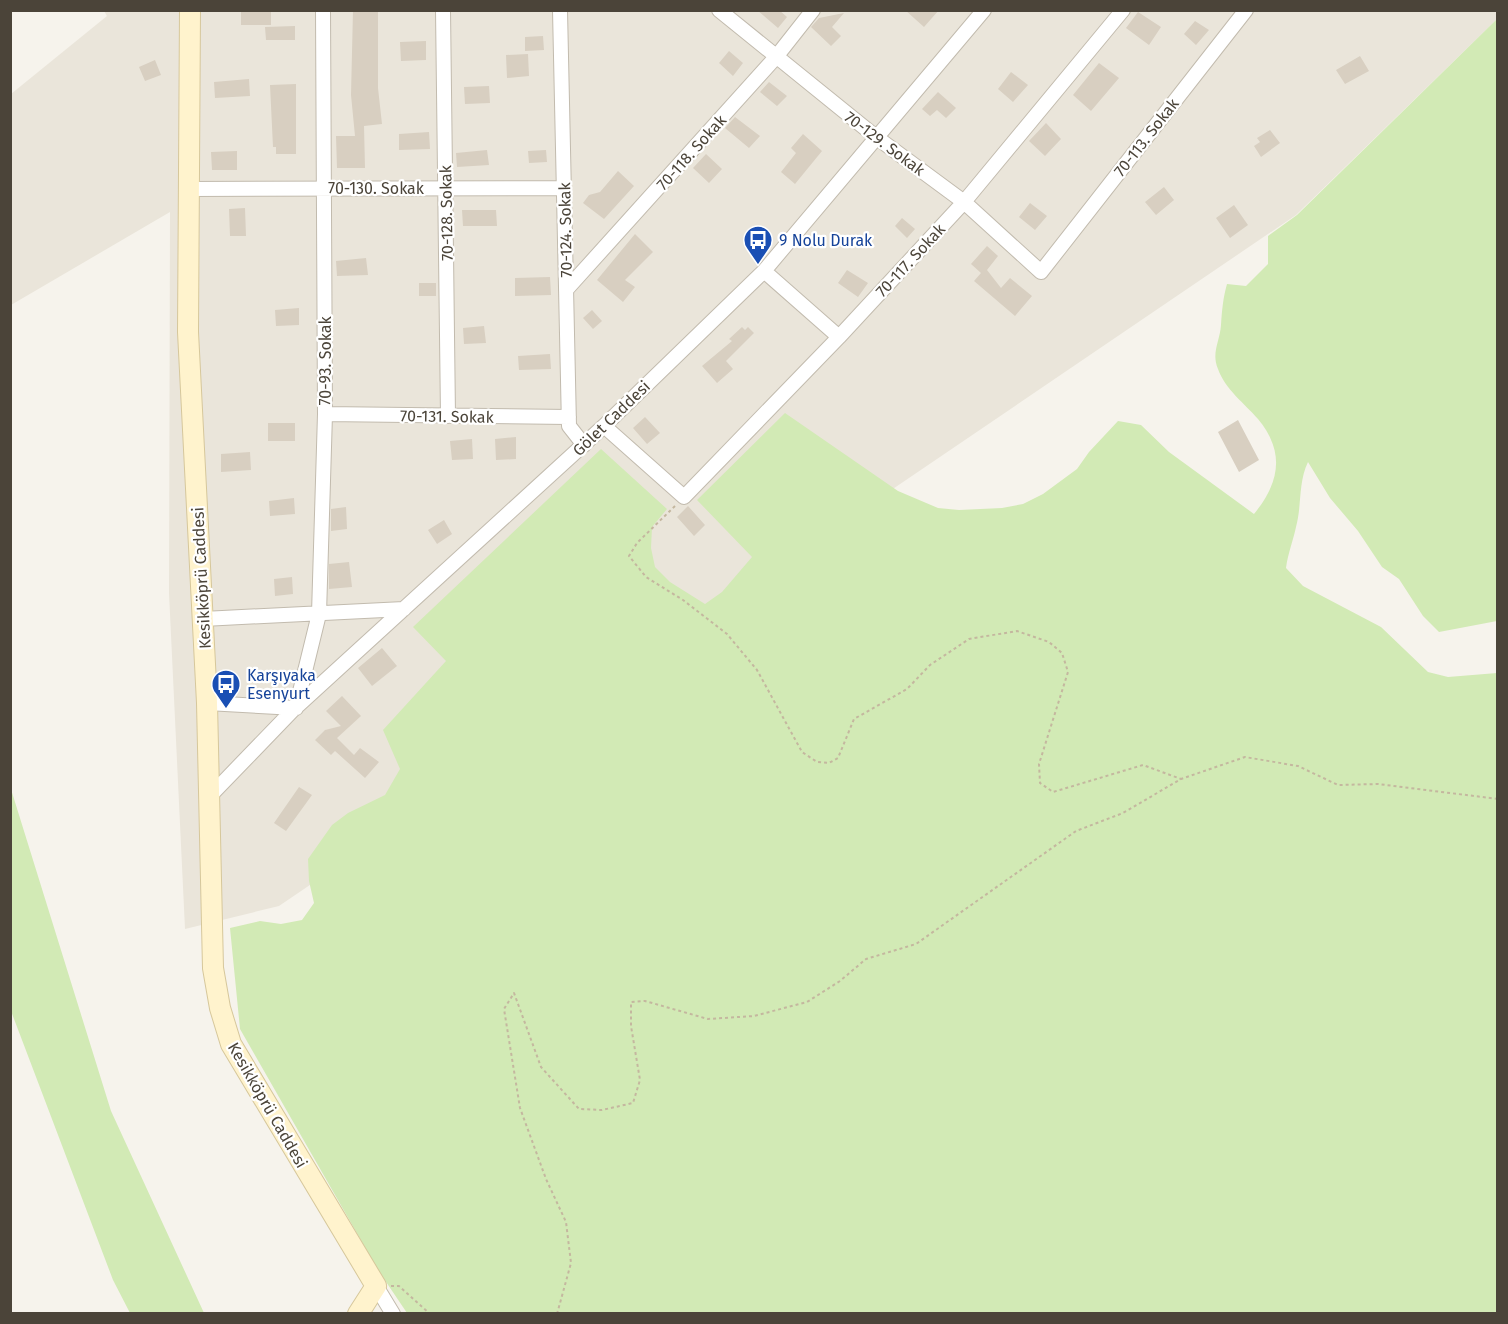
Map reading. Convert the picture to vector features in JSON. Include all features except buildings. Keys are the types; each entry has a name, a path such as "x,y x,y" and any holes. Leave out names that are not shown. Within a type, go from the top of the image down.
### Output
{"street":[{"name":"Kesikköprü Caddesi","path":"190,10 188,332 207,703 213,968 220,1008 231,1044 393,1314"},
{"name":"70-93. Sokak","path":"296,708 319,614 325,414 322,10"},
{"name":"70-128. Sokak","path":"443,10 448,416"},
{"name":"70-124. Sokak","path":"560,10 569,426 584,445"},
{"name":"70-129. Sokak","path":"719,10 876,138 964,202 1041,272 1046,264"},
{"name":"70-118. Sokak","path":"566,290 776,57 813,10"},
{"name":"Gölet Caddesi","path":"209,797 296,708 584,445 764,270 984,10"},
{"name":"70-117. Sokak","path":"684,497 839,337 964,202 1123,10"},
{"name":"70-113. Sokak","path":"1046,264 1246,10"},
{"name":"70-130. Sokak","path":"188,189 564,188"},
{"path":"764,270 839,337"},
{"name":"70-131. Sokak","path":"325,414 569,417"},
{"path":"604,426 684,497"},
{"path":"202,619 404,609"},
{"path":"207,703 296,708"},
{"path":"358,1314 376,1286"}],"path":[{"path":"684,497 637,543 629,556 646,577 683,600 727,634 757,670 802,752 817,762 829,763 838,758 854,719 907,689 930,665 969,639 1017,631 1049,642 1062,654 1068,672 1039,764 1040,783 1053,792 1143,765 1182,779"},
{"path":"557,1314 571,1263 566,1222 546,1179 520,1108 504,1009 514,993 523,1024 541,1067 579,1109 602,1110 633,1102 640,1080 631,1026 631,1002 645,1001 708,1018 754,1016 807,1002 840,981 866,959 916,944 1076,831 1123,813 1182,779 1245,757 1298,766 1338,785 1378,784 1497,799"},
{"path":"376,1286 399,1286 430,1314"}],"shaded area":[{"path":"104,11 1497,11 1497,19 1296,215 279,906 185,929 169,593 170,212 11,305 11,94 107,16"}],"green space":[{"path":"1497,19 1497,621 1439,632 1423,616 1399,579 1382,567 1358,531 1330,498 1308,462 1286,568 1303,586 1381,627 1428,672 1448,677 1497,673 1497,1313 407,1313 378,1270 240,1029 230,928 260,921 281,924 302,920 314,903 309,881 308,859 332,825 348,813 385,795 400,769 383,730 446,661 413,627 601,449 667,509 652,527 651,548 655,567 670,582 705,604 722,592 752,557 697,500 785,413 898,491 938,508 959,510 1002,508 1023,504 1043,494 1077,469 1089,452 1118,421 1141,425 1169,452 1254,514 1274,479 1276,456 1267,432 1225,383 1216,363 1227,284 1246,286 1268,264 1268,236 1297,215"},
{"path":"10,786 111,1111 204,1313 130,1313 113,1280 11,1011"}],"place":[{"name":"9 Nolu Durak","path":"758,266"},
{"name":"Karşıyaka Esenyurt","path":"226,710"}]}
